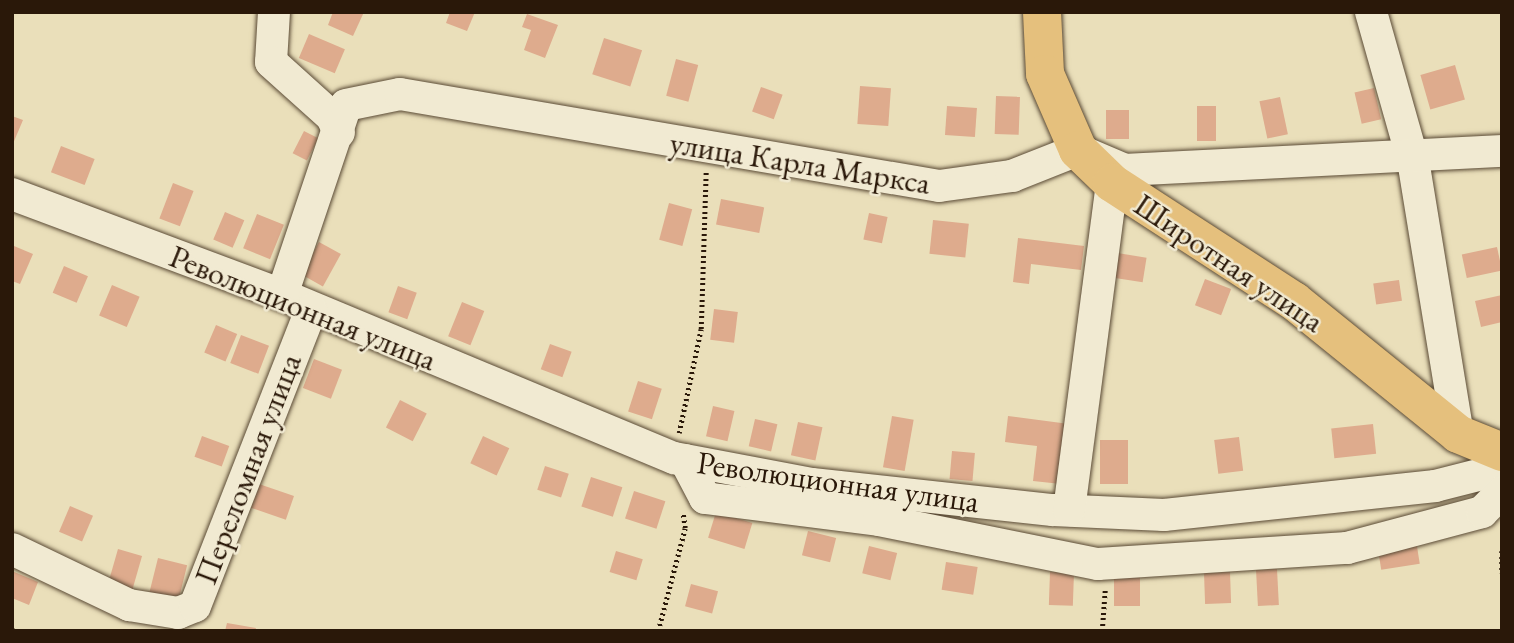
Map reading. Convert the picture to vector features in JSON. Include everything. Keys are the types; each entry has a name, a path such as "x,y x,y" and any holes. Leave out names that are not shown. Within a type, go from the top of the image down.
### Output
{"main road":[{"name":"Широтная улица","path":"1042,12 1045,74 1078,150 1112,183 1294,301 1458,434 1502,452"}],"street":[{"path":"274,12 271,62 332,117 342,119 282,295"},
{"path":"1371,12 1413,160 1458,434"},
{"name":"улица Карла Маркса","path":"342,119 400,94 706,149 939,186 1012,176 1078,150"},
{"path":"1078,150 1125,170 1413,160 1488,153 1502,142"},
{"path":"1069,510 1112,183"},
{"name":"Революционная улица","path":"12,194 282,295 311,310 679,459 812,484 1069,510 1164,515 1435,486 1502,469"},
{"name":"Переломная улица","path":"12,549 130,605 195,618 311,310"},
{"path":"679,459 705,498 879,520 1107,563 1347,548 1482,512 1502,492"}],"path":[{"path":"679,459 701,329 706,149"},
{"path":"658,631 685,527 681,504"},
{"path":"1502,551 1502,573"},
{"path":"1102,631 1107,563"}],"building":[{"path":"333,12 364,12 353,36 328,25"},
{"path":"450,12 475,12 467,31 446,23"},
{"path":"527,14 558,25 545,58 524,50 531,30 522,27"},
{"path":"309,34 345,49 335,73 299,58"},
{"path":"604,38 642,50 630,87 592,74"},
{"path":"676,59 698,65 688,102 666,96"},
{"path":"1455,65 1465,100 1430,110 1420,75"},
{"path":"860,86 891,88 888,126 857,124"},
{"path":"761,87 783,95 774,119 752,111"},
{"path":"1374,88 1381,119 1362,124 1355,92"},
{"path":"996,96 1020,97 1019,135 995,134"},
{"path":"1280,97 1288,134 1267,139 1259,101"},
{"path":"947,106 977,108 975,137 945,135"},
{"path":"1197,106 1216,106 1216,141 1197,141"},
{"path":"1106,110 1129,110 1129,139 1106,139"},
{"path":"12,116 23,120 12,146"},
{"path":"304,131 318,138 307,161 293,153"},
{"path":"61,146 95,159 85,185 51,172"},
{"path":"173,183 194,191 180,226 159,218"},
{"path":"721,199 764,207 759,233 716,225"},
{"path":"669,203 692,209 682,246 659,240"},
{"path":"225,212 244,220 233,248 213,240"},
{"path":"869,213 888,217 882,243 863,239"},
{"path":"257,214 284,225 270,259 243,248"},
{"path":"933,220 969,224 965,258 929,254"},
{"path":"1018,238 1084,246 1081,270 1031,264 1029,284 1013,282"},
{"path":"319,242 341,254 323,286 301,274"},
{"path":"14,246 33,254 20,284 12,281"},
{"path":"1497,247 1502,270 1467,278 1462,254"},
{"path":"1111,252 1147,258 1143,282 1107,277"},
{"path":"64,266 88,276 77,303 53,293"},
{"path":"1205,279 1231,289 1221,315 1195,305"},
{"path":"1399,280 1402,301 1376,304 1373,284"},
{"path":"112,285 140,297 127,327 99,315"},
{"path":"398,286 417,293 407,319 388,312"},
{"path":"1502,295 1502,322 1481,327 1475,301"},
{"path":"462,302 484,311 470,345 448,336"},
{"path":"714,309 738,312 734,343 710,340"},
{"path":"216,325 237,334 225,362 204,353"},
{"path":"241,335 269,346 258,374 230,363"},
{"path":"550,344 572,352 562,377 541,369"},
{"path":"314,359 342,370 331,399 303,388"},
{"path":"638,381 662,389 652,419 628,411"},
{"path":"400,400 427,414 413,441 386,428"},
{"path":"713,406 734,411 727,441 706,436"},
{"path":"892,416 914,420 905,471 883,467"},
{"path":"1008,416 1069,424 1061,484 1033,481 1037,446 1005,442"},
{"path":"755,419 777,424 771,451 749,446"},
{"path":"798,422 822,427 815,460 791,455"},
{"path":"1373,424 1376,454 1334,458 1331,428"},
{"path":"202,436 229,446 222,467 194,457"},
{"path":"483,436 509,448 497,475 470,463"},
{"path":"1239,437 1243,471 1218,474 1214,440"},
{"path":"1100,440 1128,440 1128,484 1100,484"},
{"path":"952,451 975,453 972,481 950,479"},
{"path":"545,466 569,474 561,498 537,490"},
{"path":"591,477 622,487 613,517 581,506"},
{"path":"259,484 294,496 286,520 251,508"},
{"path":"634,491 665,501 656,529 625,519"},
{"path":"70,506 93,516 82,542 59,532"},
{"path":"716,512 752,523 744,549 708,538"},
{"path":"808,531 836,538 830,562 802,555"},
{"path":"1416,540 1420,564 1381,570 1377,546"},
{"path":"869,546 897,553 890,580 862,573"},
{"path":"118,549 142,556 131,593 107,586"},
{"path":"616,551 643,559 636,580 610,572"},
{"path":"158,558 187,565 178,602 149,595"},
{"path":"946,562 978,567 973,595 942,590"},
{"path":"1277,569 1279,605 1258,606 1256,570"},
{"path":"12,571 38,582 29,605 12,598"},
{"path":"1050,572 1074,573 1073,606 1049,605"},
{"path":"1114,572 1140,572 1140,606 1114,606"},
{"path":"1230,572 1231,603 1205,604 1204,573"},
{"path":"691,584 718,591 712,613 685,606"},
{"path":"227,623 256,628 255,631 225,631"}]}
